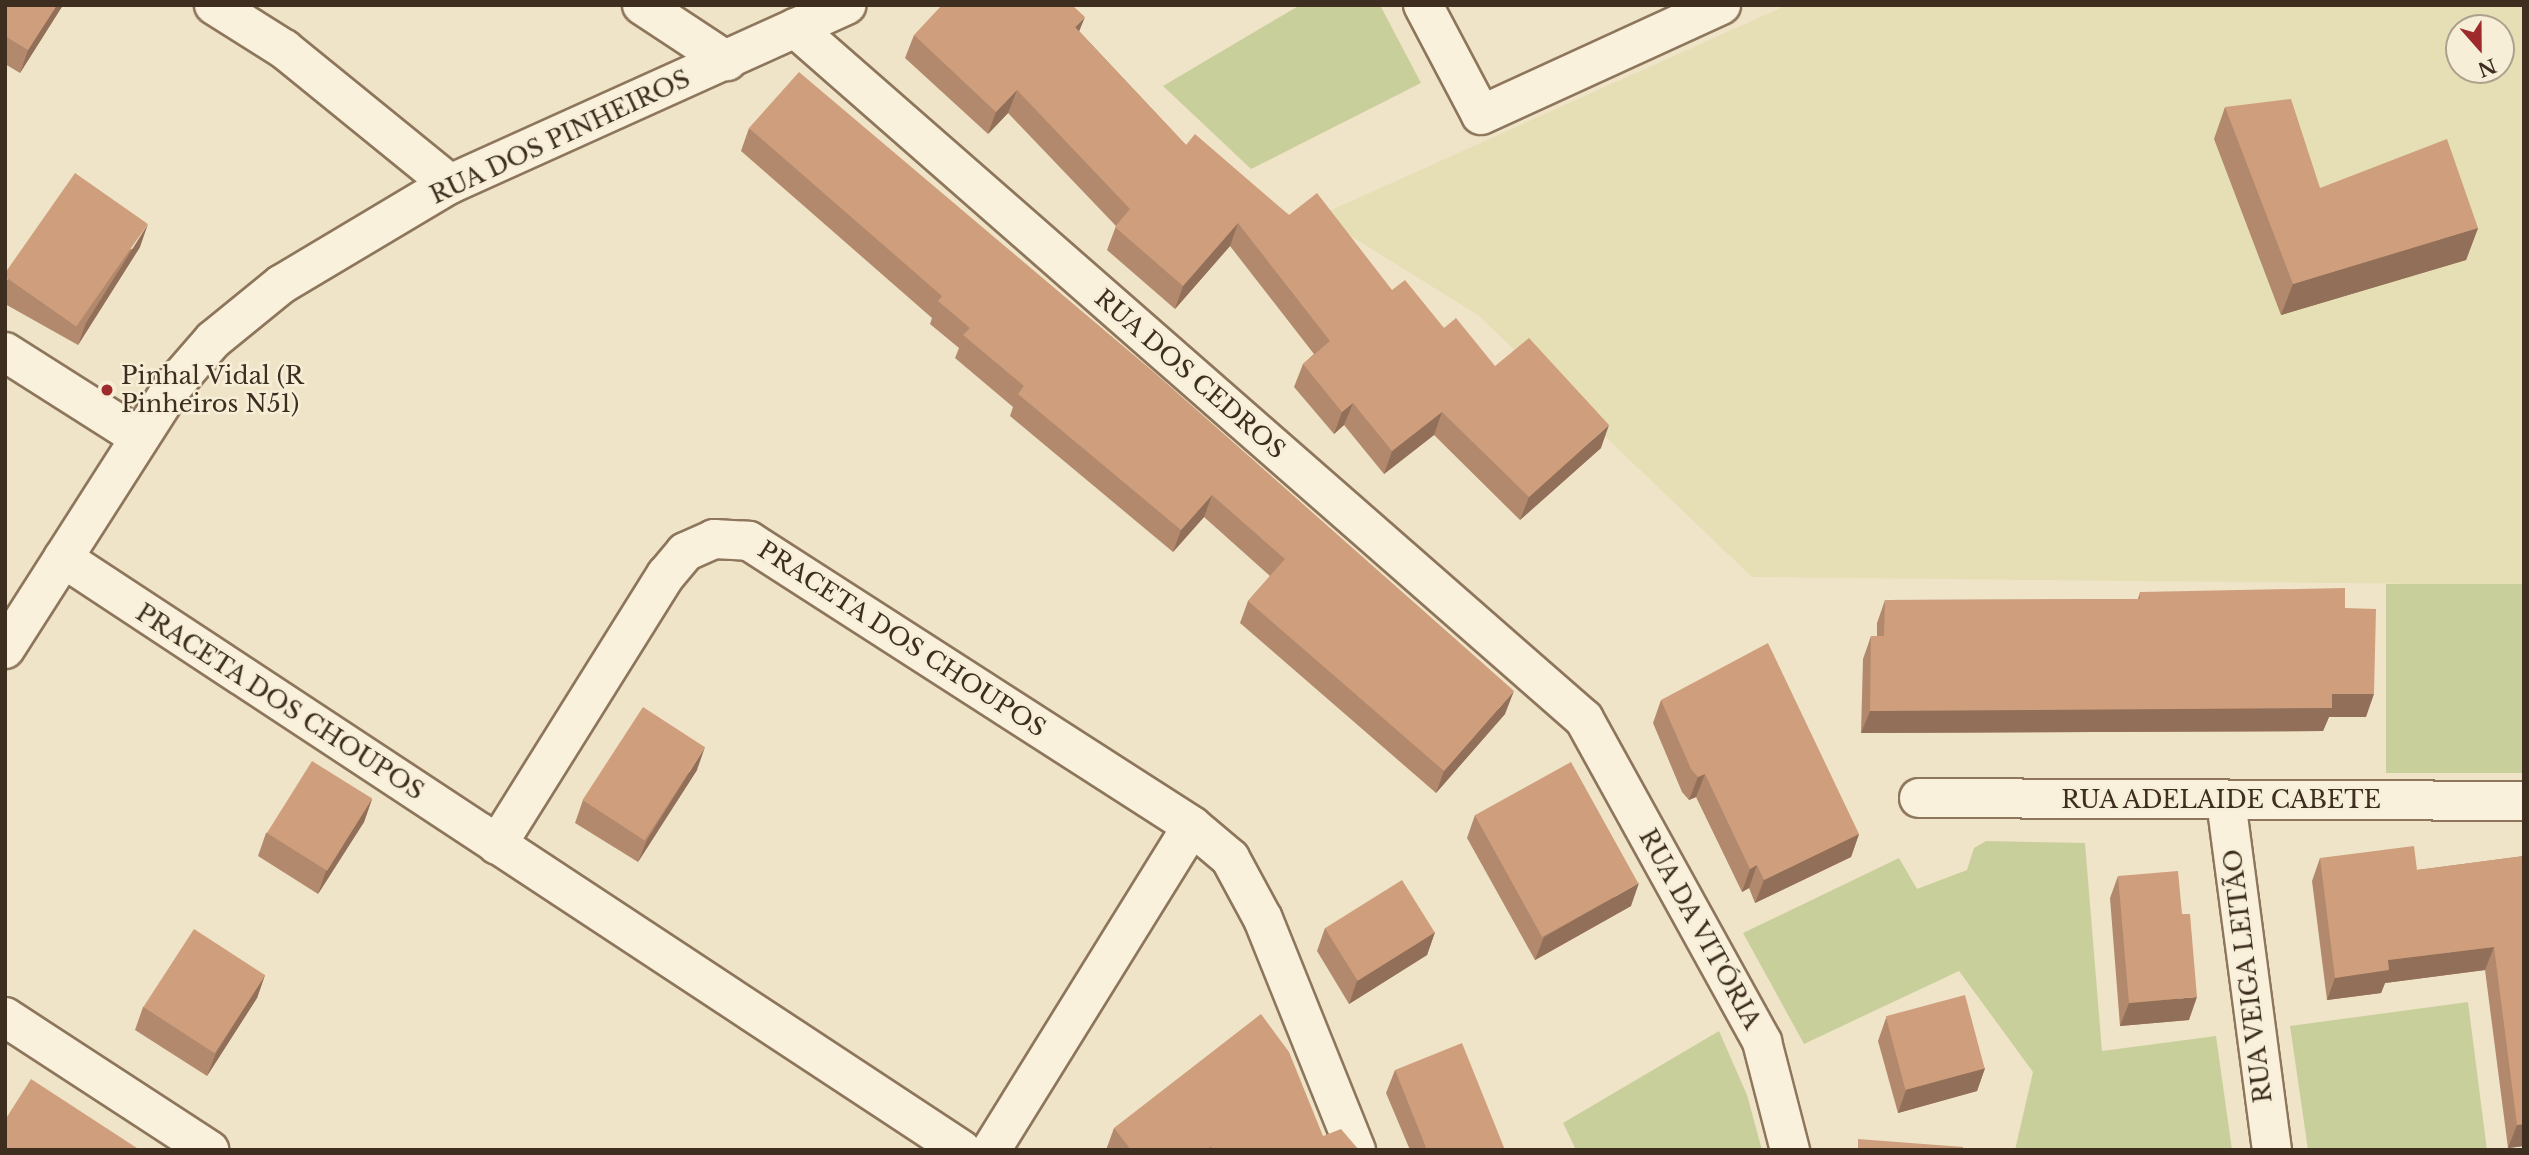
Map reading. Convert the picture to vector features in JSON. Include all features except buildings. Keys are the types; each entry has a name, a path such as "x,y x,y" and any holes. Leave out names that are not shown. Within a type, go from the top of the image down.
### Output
{"street":[{"path":"214,5 284,49 450,184"},
{"path":"642,5 727,61"},
{"name":"RUA DOS PINHEIROS","path":"5,649 174,385 222,332 282,284 450,184 846,5"},
{"path":"1423,5 1481,115 1721,5"},
{"name":"RUA DOS CEDROS","path":"795,28 1584,719"},
{"path":"5,352 139,437"},
{"name":"PRACETA DOS CHOUPOS","path":"497,845 666,575 685,552 715,539 749,541 772,552 1192,826 1230,858 1247,884 1356,1150"},
{"name":"PRACETA DOS CHOUPOS","path":"63,558 961,1150"},
{"name":"RUA DA VITÓRIA","path":"1584,719 1762,1042 1790,1150"},
{"name":"RUA ADELAIDE CABETE","path":"1919,798 2524,801"},
{"name":"RUA VEIGA LEITÃO","path":"2227,801 2273,1150"},
{"path":"990,1150 1192,826"},
{"path":"5,1017 209,1150"}],"shaded area":[{"path":"1787,5 2524,5 2524,585 1752,577 1478,315 1318,216"}],"green space":[{"path":"1300,5 1380,5 1421,83 1251,169 1163,86"},
{"path":"2386,584 2524,584 2524,773 2386,773"},
{"path":"1986,841 2085,843 2102,1051 2216,1036 2232,1150 2015,1150 2033,1072 1959,971 1804,1044 1743,933 1899,858 1917,889 1967,870 1974,848"},
{"path":"2468,1002 2487,1150 2308,1150 2290,1026"},
{"path":"1719,1031 1747,1095 1762,1150 1576,1150 1563,1123"}],"place":[{"name":"Pinhal Vidal (R Pinheiros N51)","path":"107,390"}]}
